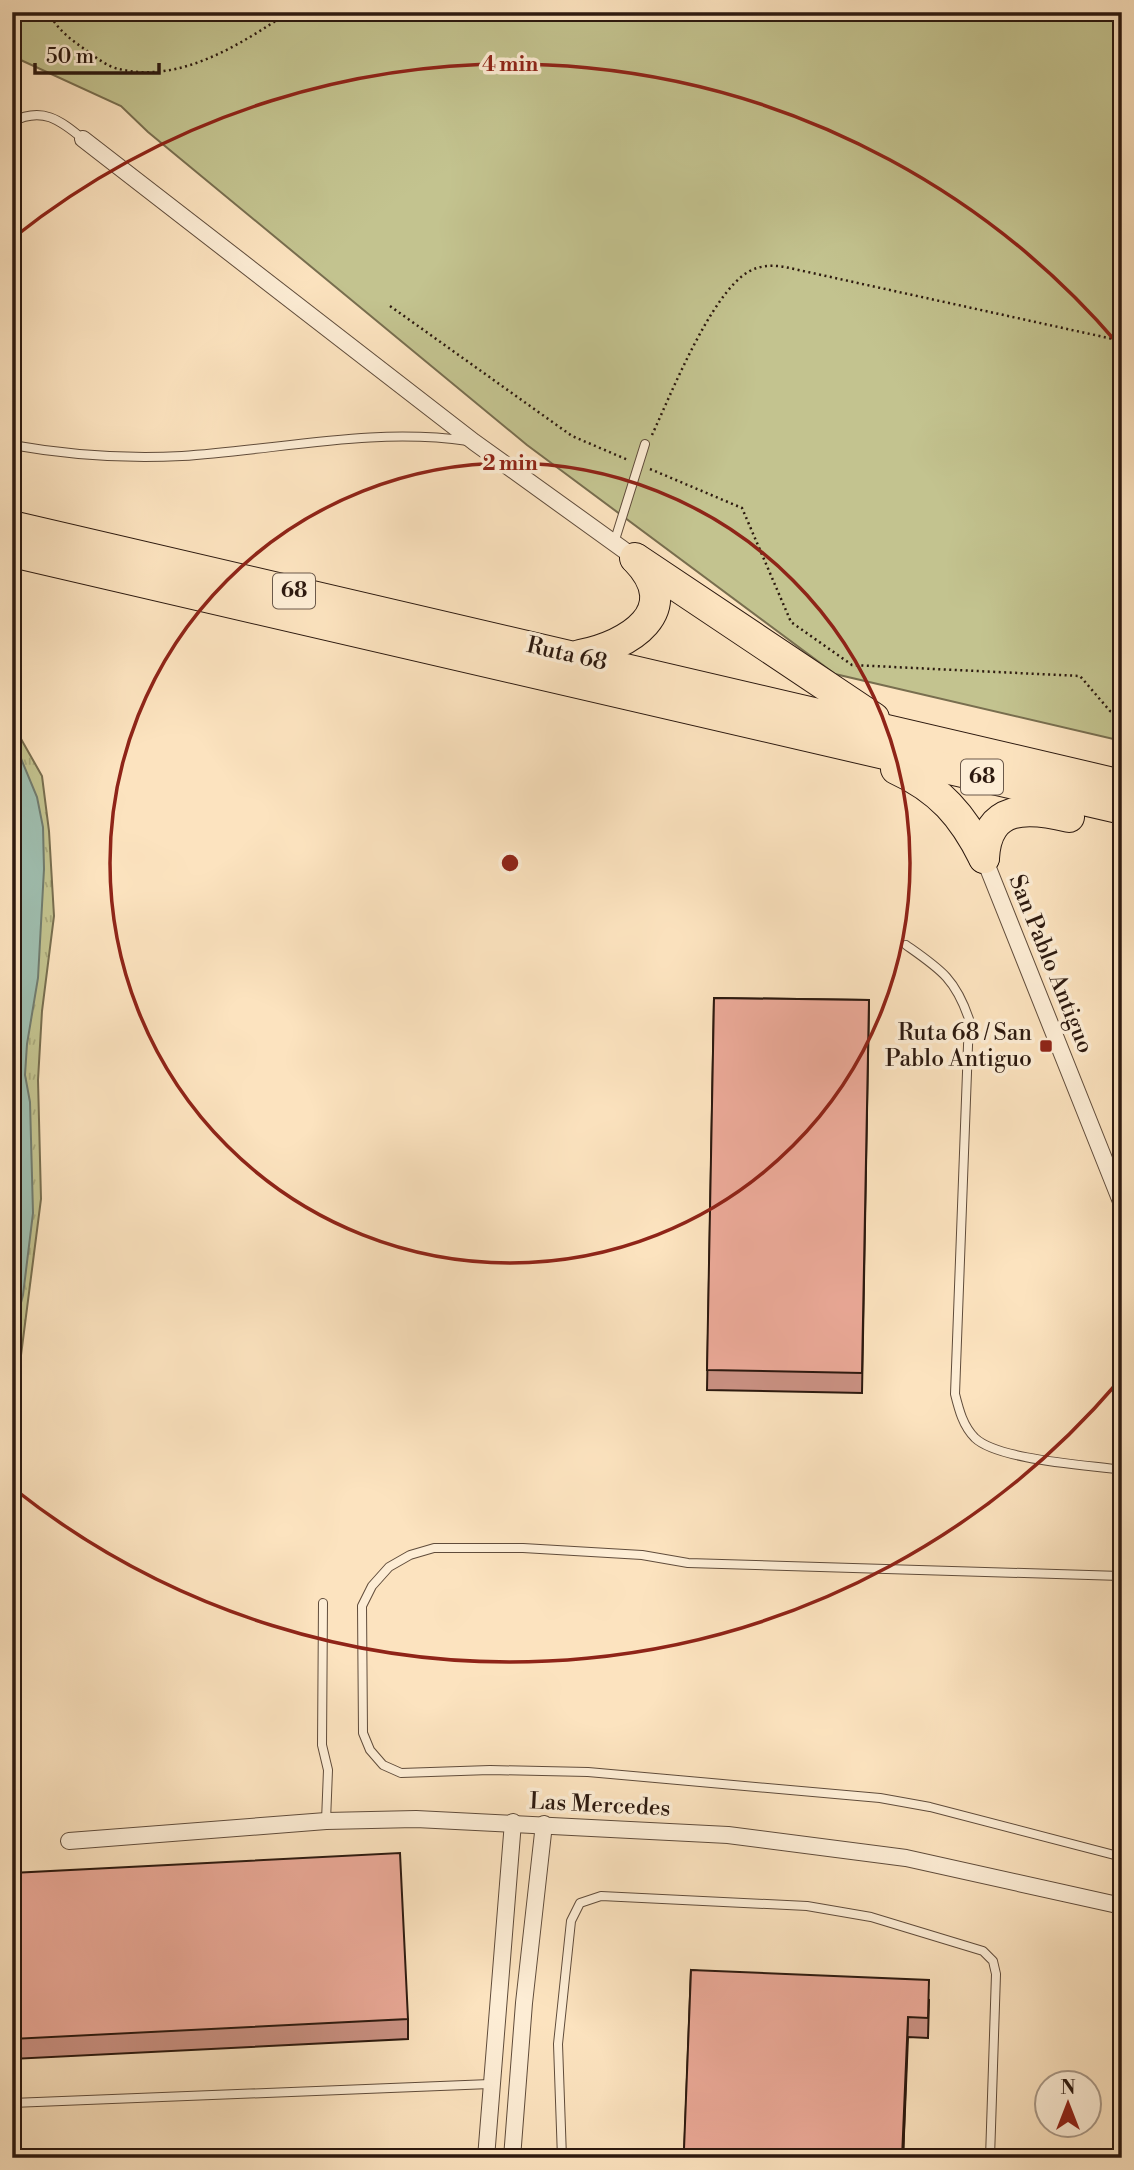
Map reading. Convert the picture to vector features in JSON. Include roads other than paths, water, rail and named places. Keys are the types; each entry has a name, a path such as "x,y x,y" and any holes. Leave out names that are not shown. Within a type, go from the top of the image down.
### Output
{"highway":[{"name":"Ruta 68","path":"12,526 889,728 1122,785"},
{"path":"576,656 624,642 648,621 654,606 652,584 624,550"},
{"path":"624,550 889,728"},
{"name":"Ruta 68","path":"12,552 1122,809"},
{"path":"841,745 916,778 943,797 962,820 984,859"},
{"path":"984,859 986,842 993,828 1003,817 1018,811 1042,811 1122,829"}],"street":[{"path":"83,139 474,442 624,550"},
{"name":"San Pablo Antiguo","path":"984,859 1122,1204"},
{"name":"Las Mercedes","path":"69,1840 326,1821 416,1819 728,1835 906,1858 1122,1906"},
{"path":"486,2158 513,1822"},
{"path":"512,2158 516,2086 544,1824"},
{"path":"490,2084 516,2086"}],"lane":[{"path":"12,122 24,117 56,117 83,139"},
{"path":"12,444 89,456 153,457 370,436 421,436 474,442"},
{"path":"624,550 638,464 645,444"},
{"path":"906,945 946,973 962,997 969,1019 955,1394 960,1417 975,1438 999,1452 1122,1470"},
{"path":"1121,1576 688,1563 642,1555 523,1548 433,1548 410,1555 389,1567 372,1586 362,1606 363,1733 370,1750 383,1765 401,1773 491,1770 588,1772 880,1798 930,1807 1122,1857"},
{"path":"323,1603 322,1745 328,1770 326,1821"},
{"path":"562,2158 558,2044 571,1921 580,1903 601,1896 807,1906 871,1917 983,1951 993,1961 996,1974 990,2158"},
{"path":"12,2103 490,2084"}],"place":[{"name":"Ruta 68 / San Pablo Antiguo","path":"1046,1046"}]}
